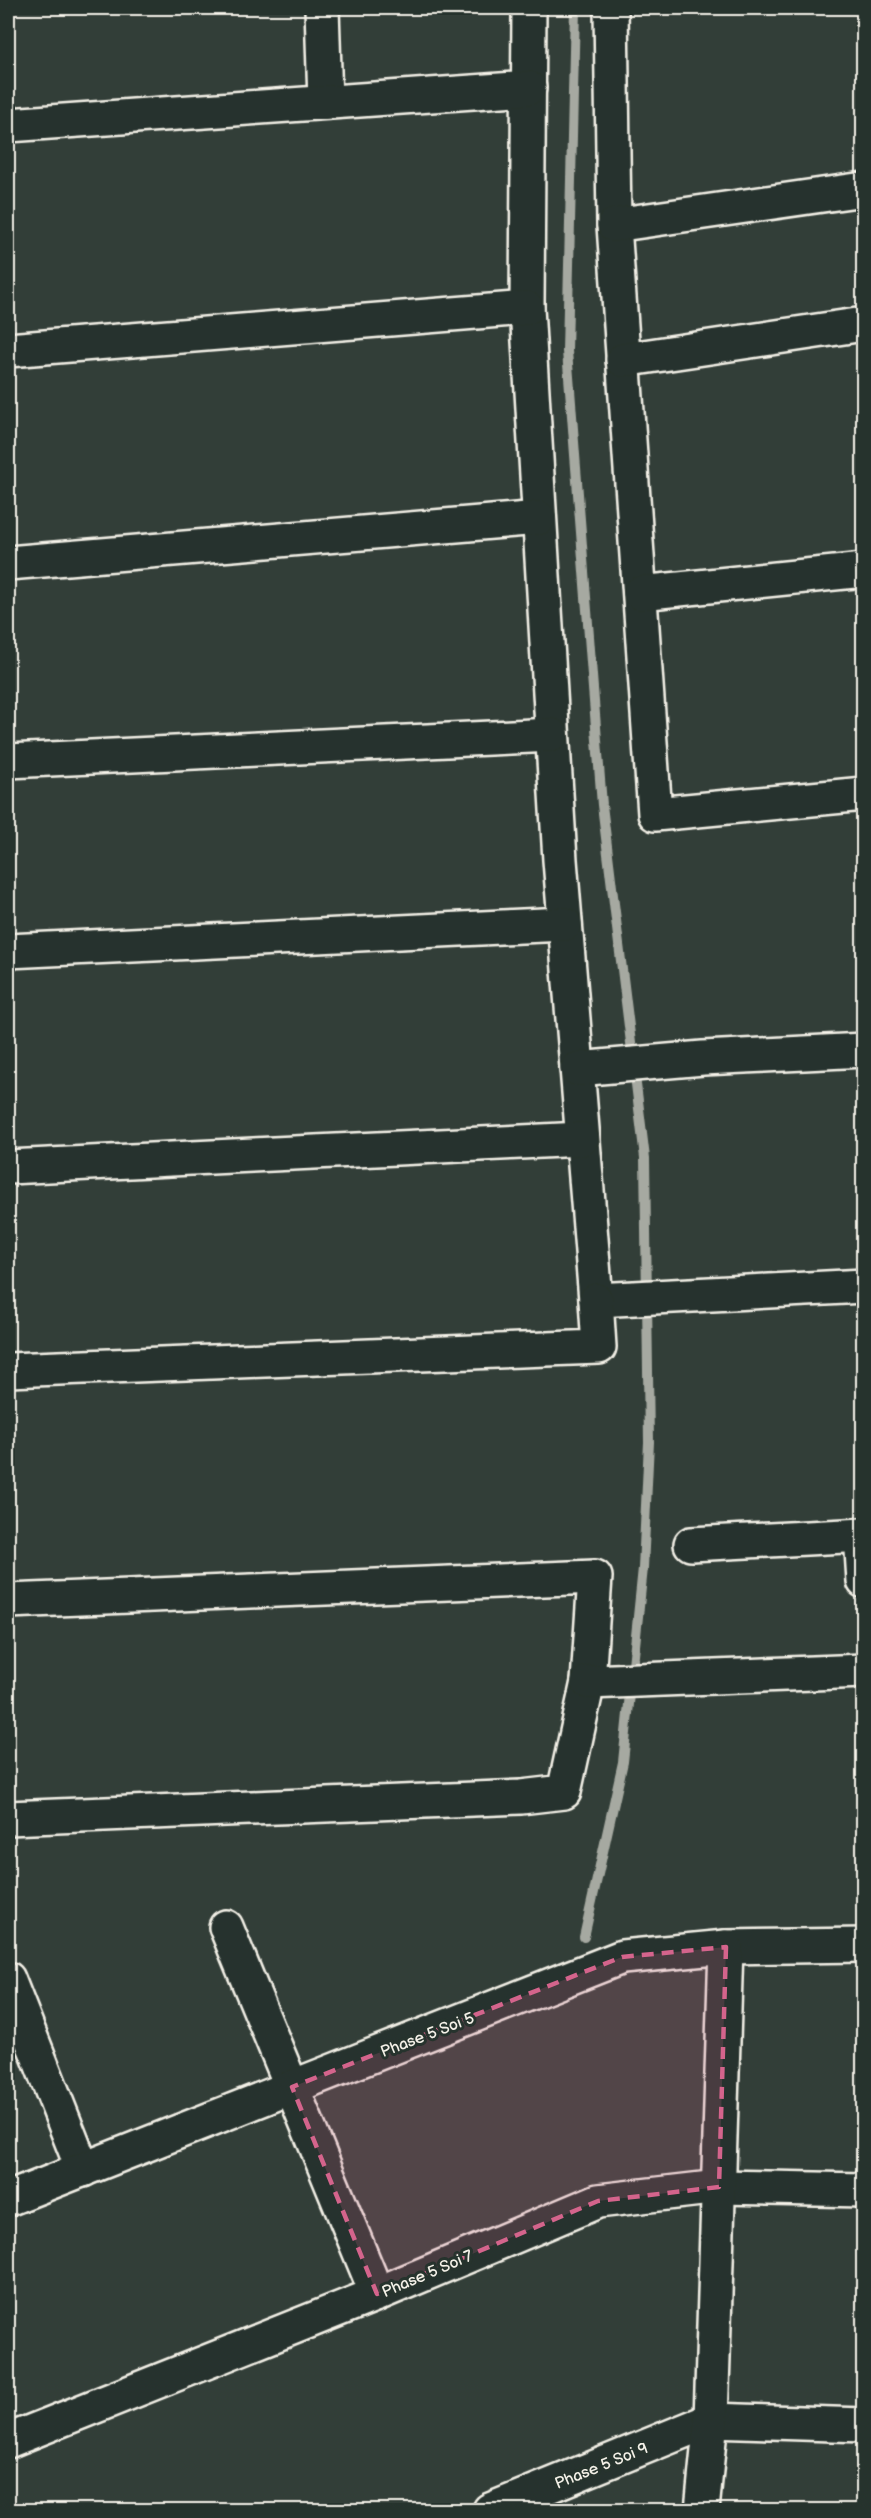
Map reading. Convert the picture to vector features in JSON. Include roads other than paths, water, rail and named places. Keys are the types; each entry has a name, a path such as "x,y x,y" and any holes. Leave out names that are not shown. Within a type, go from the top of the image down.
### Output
{"street":[{"path":"322,8 325,102"},
{"path":"8,1370 599,1347 611,1299 582,1139 592,1067 564,924 527,308 529,8"},
{"path":"617,8 614,225 655,814 864,794"},
{"path":"8,125 529,88"},
{"path":"614,225 864,189"},
{"path":"8,350 527,308"},
{"path":"623,360 864,324"},
{"path":"8,562 539,518"},
{"path":"640,593 864,570"},
{"path":"8,761 552,735"},
{"path":"8,951 564,924"},
{"path":"592,1067 864,1050"},
{"path":"8,1167 582,1139"},
{"path":"611,1299 864,1286"},
{"path":"691,1544 862,1535 864,1581"},
{"path":"8,1601 595,1577 588,1682 564,1792 521,1797 8,1818"},
{"path":"588,1682 864,1671"},
{"path":"226,1927 377,2294"},
{"name":"Phase 5 Soi 5","path":"8,2199 622,1957 726,1947 864,1945"},
{"path":"702,2511 711,2420 726,1947"},
{"path":"8,1979 83,2170"},
{"name":"Phase 5 Soi 7","path":"8,2441 377,2294 598,2201 719,2187 864,2190"},
{"path":"711,2420 864,2425"},
{"name":"Phase 5 Soi 9","path":"490,2511 711,2420"}],"waterway":[{"path":"575,8 567,351 602,805 645,1158 649,1442 643,1568 623,1762 584,1937"}]}
